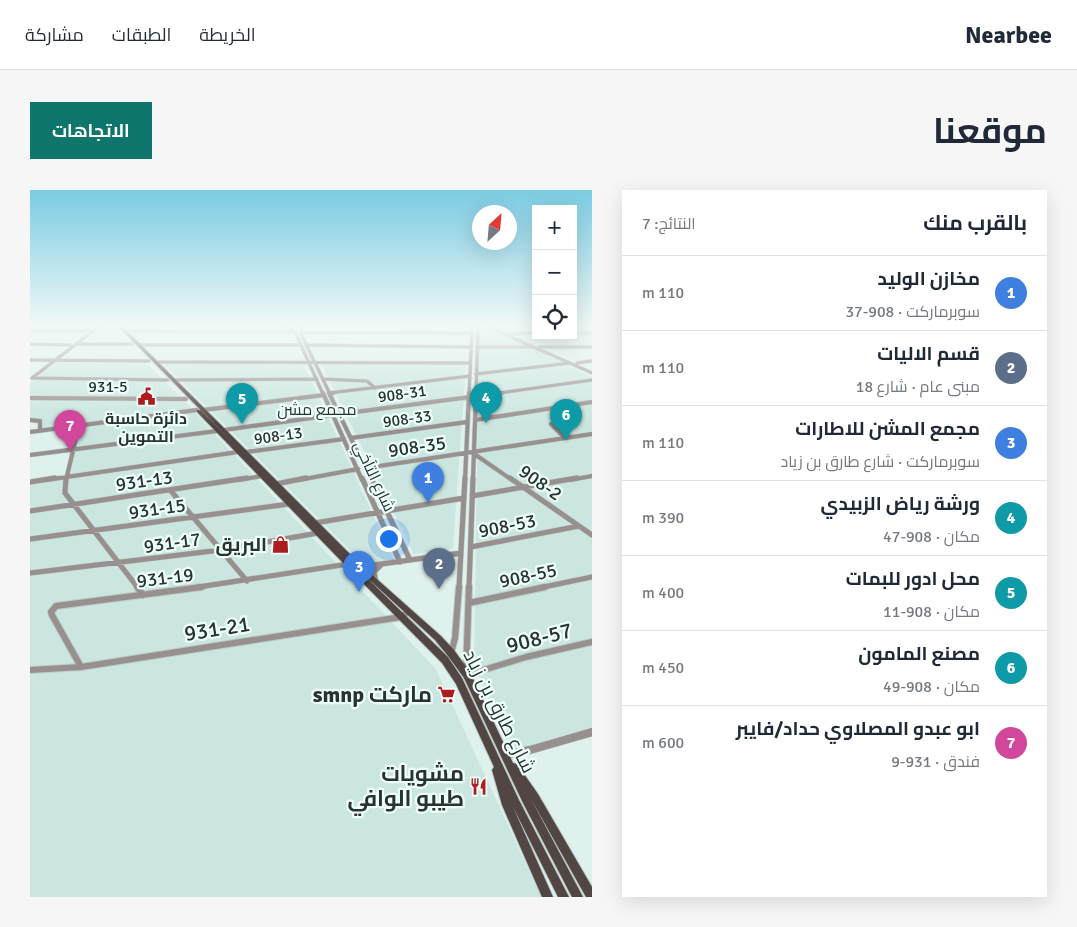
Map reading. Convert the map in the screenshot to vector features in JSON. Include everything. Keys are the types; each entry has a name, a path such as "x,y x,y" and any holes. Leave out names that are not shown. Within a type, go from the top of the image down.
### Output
{"main road":[{"name":"شارع طارق بن زياد","path":"149,358 220,430 246,452 359,568 452,653 466,674 521,801"},
{"name":"شارع طارق بن زياد","path":"170,380 186,399 200,410"},
{"name":"شارع طارق بن زياد","path":"220,430 238,452 289,504 440,654 450,666 502,756"},
{"path":"444,644 454,644"},
{"path":"502,756 507,805 548,897"},
{"path":"502,756 535,797 592,897"},
{"path":"521,801 564,897"},
{"path":"521,801 578,897"}],"street":[{"path":"31,378 56,358"},
{"name":"شارع التآخي","path":"307,358 400,562"},
{"name":"شارع التآخي","path":"312,358 410,560"},
{"path":"452,653 459,587 470,358"},
{"path":"466,674 476,358"},
{"path":"560,358 592,371"},
{"path":"566,358 592,371"},
{"path":"30,360 476,363"},
{"path":"577,363 592,361"},
{"path":"476,374 571,363"},
{"path":"329,393 470,376"},
{"path":"31,378 170,380 317,379"},
{"path":"323,379 367,381 375,388"},
{"name":"908-31","path":"340,414 592,380"},
{"path":"30,432 324,395"},
{"name":"931-5","path":"30,398 186,399"},
{"path":"474,420 592,402"},
{"path":"30,455 333,415"},
{"path":"30,420 40,421 40,431"},
{"name":"908-33","path":"351,438 467,422"},
{"path":"551,424 565,438"},
{"path":"79,426 66,477 66,493 143,595"},
{"path":"338,426 345,426"},
{"name":"908-35","path":"366,468 592,434"},
{"name":"908-13","path":"246,452 344,438"},
{"path":"30,482 238,452"},
{"name":"908-2","path":"473,453 592,535"},
{"path":"276,484 358,469"},
{"name":"931-13","path":"30,511 262,476"},
{"path":"472,496 592,476"},
{"path":"171,491 247,581"},
{"path":"315,523 464,498"},
{"name":"931-15","path":"30,539 96,532 289,504"},
{"name":"908-53","path":"471,547 579,526"},
{"name":"931-17","path":"30,573 120,564 221,550 318,533"},
{"path":"359,568 461,553"},
{"name":"931-19","path":"81,667 52,615 53,609 60,605 247,581 348,564"},
{"path":"378,586 374,574 382,564"},
{"name":"908-55","path":"469,602 592,576"},
{"path":"459,587 470,589"},
{"name":"931-21","path":"30,670 81,667 401,617 408,612"},
{"name":"908-57","path":"466,674 526,657 592,642"},
{"path":"502,756 592,732"}],"shaded area":[{"path":"479,358 551,358 592,377 592,728 516,750 474,668"},
{"path":"56,363 146,363 192,409 42,429 42,420 30,419 30,382"},
{"path":"163,363 303,363 394,560 365,565"},
{"path":"321,363 466,365 453,548 414,554"},
{"path":"194,412 436,669 541,897 30,897 30,484 69,478 81,427"}],"place":[{"name":"دائرة حاسبة التموين","path":"146,397"},
{"name":"ورشة رياض الزبيدي","path":"486,423"},
{"name":"محل ادور للبمات","path":"242,424"},
{"name":"مصنع المامون","path":"566,440"},
{"name":"ابو عبدو المصلاوي حداد/فايبر","path":"70,451"},
{"name":"مخازن الوليد","path":"428,503"},
{"name":"البريق","path":"281,544"},
{"name":"قسم الاليات","path":"439,589"},
{"name":"مجمع المشن للاطارات","path":"359,592"},
{"name":"smnp ماركت","path":"446,694"},
{"name":"مشويات طيبو الوافي","path":"478,786"}],"district":[{"name":"مجمع مشن","path":"317,409"}]}
